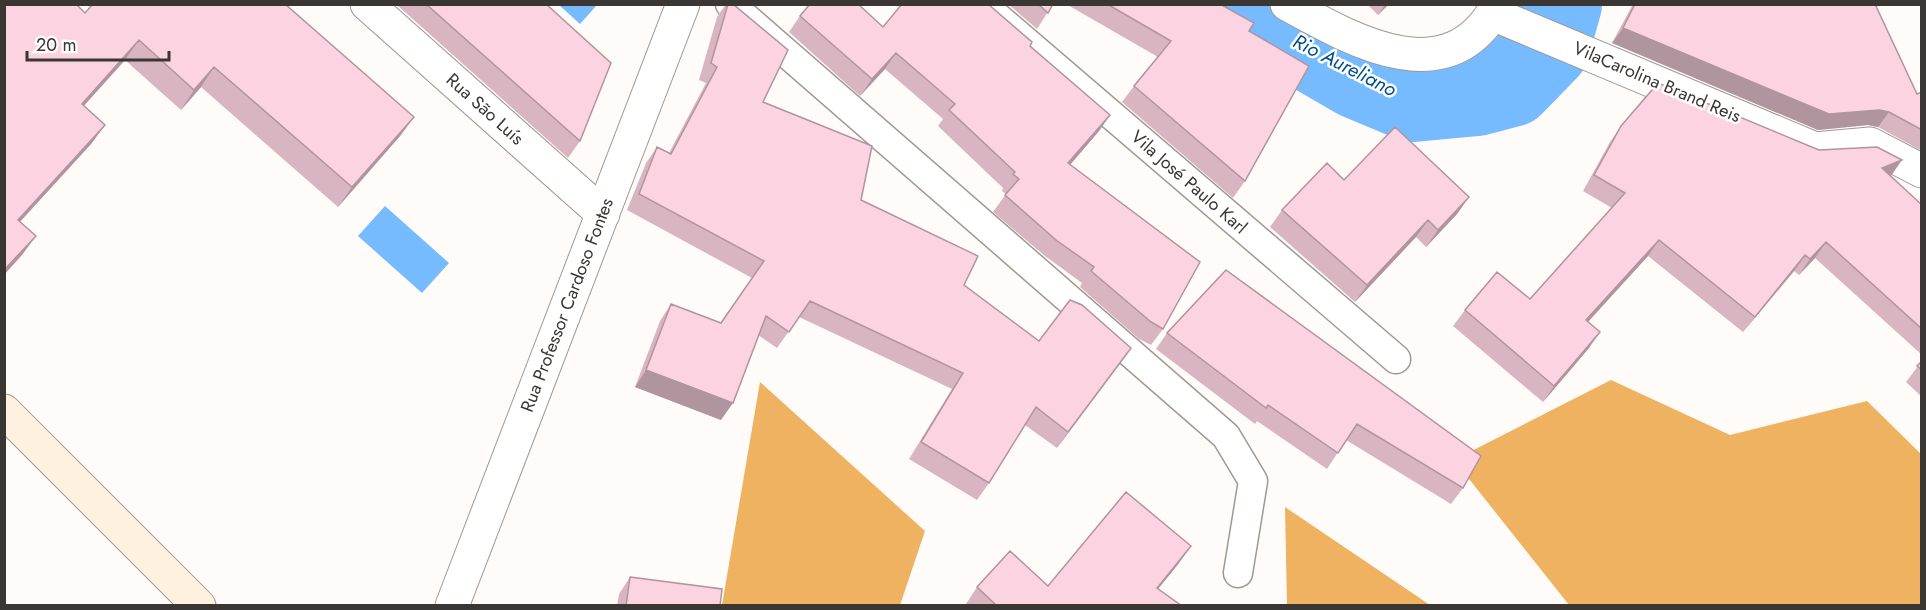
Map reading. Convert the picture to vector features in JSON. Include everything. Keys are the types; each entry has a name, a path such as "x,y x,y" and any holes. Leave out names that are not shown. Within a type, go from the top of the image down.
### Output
{"main road":[{"path":"4,411 199,606"}],"street":[{"name":"Rua São Luís","path":"367,4 603,214"},
{"name":"Rua Professor Cardoso Fontes","path":"452,606 683,4"},
{"path":"1287,4 1366,44 1411,55 1429,56 1462,46 1476,35 1496,12"},
{"name":"VilaCarolina Brand Reis","path":"1496,12 1815,149 1870,144 1922,171"}],"lane":[{"path":"730,4 1226,436 1253,481 1238,573"},
{"name":"Vila José Paulo Karl","path":"982,4 1396,359"}],"shaded area":[{"path":"1611,380 1730,435 1867,401 1921,454 1921,605 1569,605 1454,460"},
{"path":"760,382 925,531 900,605 722,605"},
{"path":"1285,507 1430,605 1287,605"}],"water":[{"path":"559,5 597,5 580,24"},
{"path":"385,206 449,263 422,293 358,236"}],"building":[{"path":"4,4 76,4 85,13 93,4 285,4 414,117 352,187 214,67 194,90 139,40 82,104 105,125 18,220 36,236 4,270"},
{"path":"426,4 546,4 611,63 580,141"},
{"path":"728,4 733,4 788,50 763,102 872,146 861,200 978,256 964,285 1039,341 1070,300 1082,305 1131,348 1068,432 1036,407 989,483 921,442 963,373 810,301 789,332 766,316 733,403 646,370 671,304 721,323 764,261 639,194 657,147 671,154 717,67 711,63"},
{"path":"810,4 858,4 883,27 902,4 988,4 1032,42 1030,46 1110,115 1068,163 1200,262 1163,329 1151,322 1091,271 1094,267 1056,240 1005,195 1019,179 1013,174 1015,172 949,110 955,104 896,53 872,79 800,16"},
{"path":"1038,4 1053,4 1048,13"},
{"path":"1107,4 1220,4 1254,23 1249,31 1309,66 1245,181 1134,86 1171,41"},
{"path":"1635,4 1875,4 1917,94 1922,92 1922,130 1889,112 1879,110 1829,114 1623,28"},
{"path":"1658,83 1819,150 1877,147 1902,160 1882,168 1922,205 1922,329 1826,242 1810,259 1805,255 1755,317 1659,240 1586,320 1600,332 1554,386 1465,310 1497,272 1530,299 1625,193 1594,175 1621,126"},
{"path":"1395,127 1469,197 1438,230 1428,220 1367,285 1282,210 1327,163 1344,180"},
{"path":"1226,270 1481,456 1463,488 1357,424 1338,453 1268,405 1266,408 1167,333"},
{"path":"1126,492 1191,546 1157,588 1182,606 997,606 977,587 1010,551 1048,586"},
{"path":"630,577 722,589 720,606 626,606"}],"waterway":[{"name":"Rio Aureliano","path":"1234,4 1358,76 1413,99 1477,93 1511,84 1547,47 1559,4"}]}
